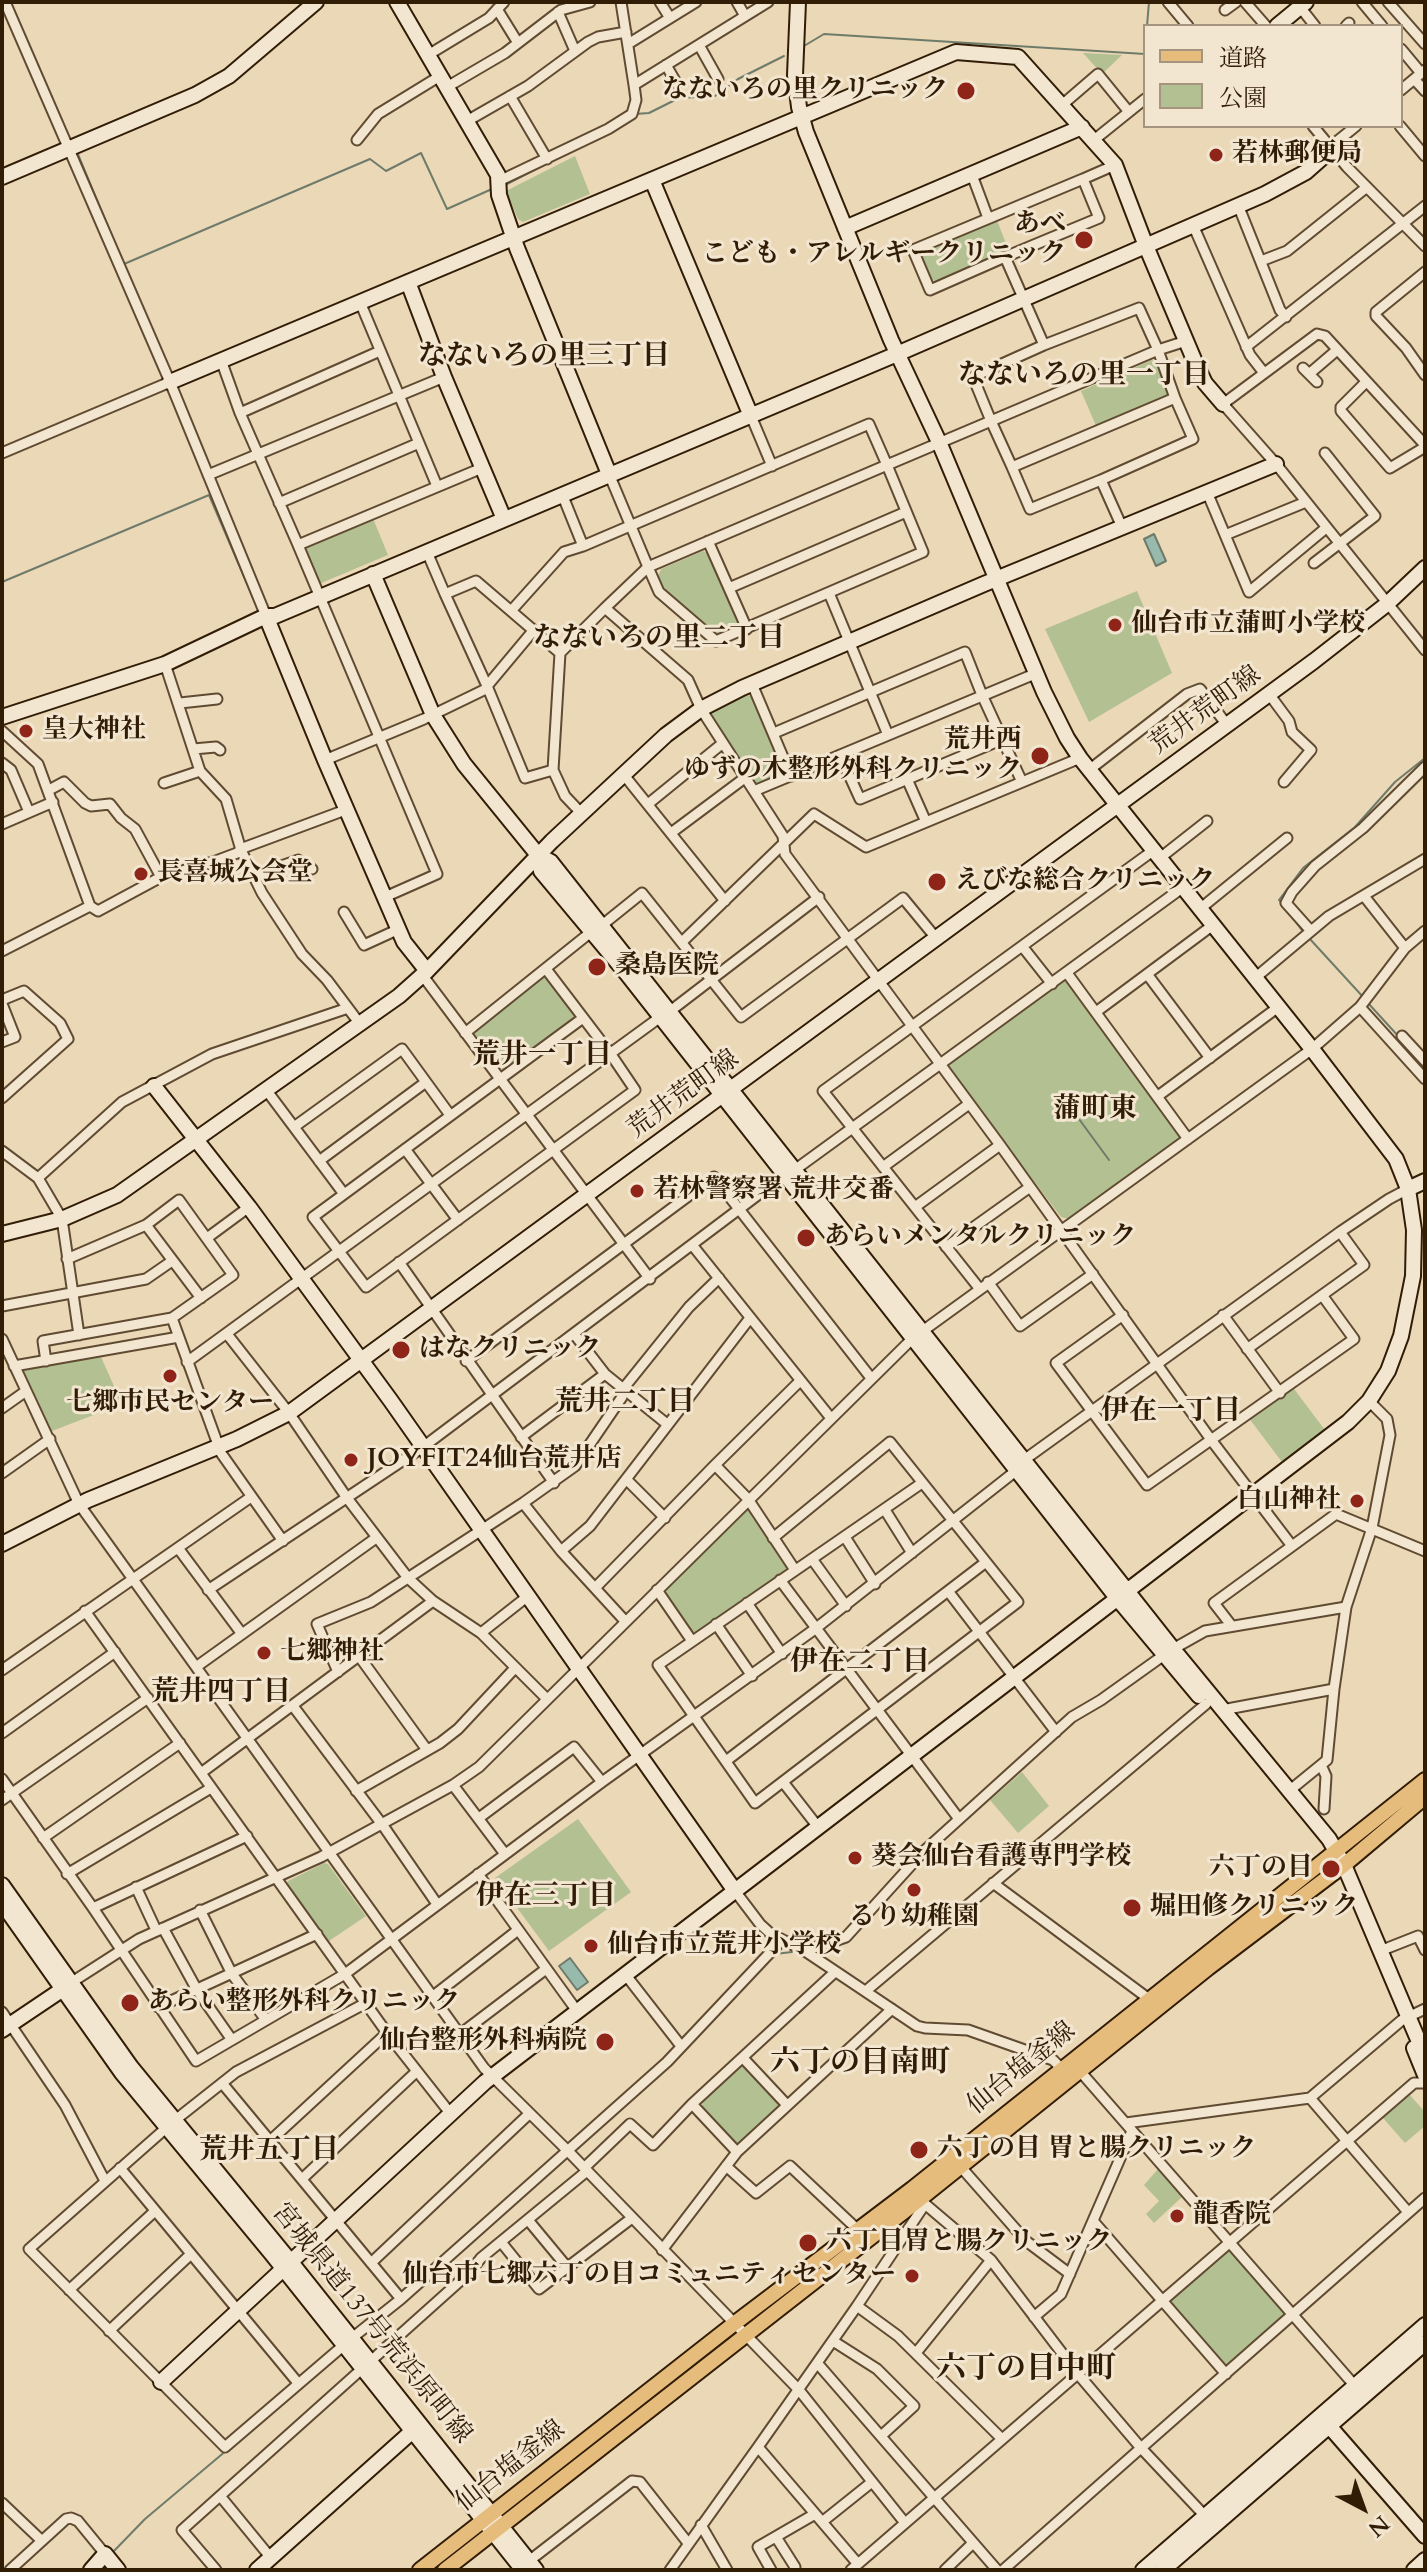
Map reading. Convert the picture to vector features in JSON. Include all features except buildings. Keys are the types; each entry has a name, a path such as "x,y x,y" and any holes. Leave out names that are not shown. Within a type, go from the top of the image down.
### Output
{"main road":[{"name":"仙台塩釜線","path":"420,2570 487,2516 960,2166 1337,1860 1425,1780"},
{"name":"仙台塩釜線","path":"445,2570 858,2230 919,2197 1061,2068 1149,1999 1425,1797"}],"street":[{"path":"5,2 170,382 344,811 408,949 465,1033 650,1279"},
{"path":"2,177 195,95 229,76 316,2"},
{"path":"397,2 467,121 498,185 514,238 609,474 631,526 648,567 659,592 716,641 923,552 869,424 631,526 564,552 511,611"},
{"path":"357,140 378,114 518,43 558,12 590,2"},
{"path":"498,185 626,119 635,108 621,2"},
{"path":"660,2 670,18"},
{"path":"628,44 696,2"},
{"path":"737,2 745,16"},
{"path":"634,85 768,2"},
{"path":"161,2382 492,2077 1348,1422 1369,1401 1395,1354 1410,1294 1415,1258 1408,1189 1396,1159 1201,908 1084,764 1053,710 939,442 897,354 801,118 795,75 798,2"},
{"path":"1168,2 1183,24"},
{"path":"1225,10 1236,2"},
{"path":"1245,2 1264,24"},
{"path":"1362,2 1380,24"},
{"path":"1388,2 1425,44"},
{"path":"1279,24 1303,5 1314,24"},
{"path":"428,55 489,18 500,6 518,43"},
{"path":"558,12 575,51"},
{"path":"467,121 598,37 626,32"},
{"path":"699,45 718,79"},
{"path":"2,453 956,52 1018,57 1115,165 1205,383 1276,464 1425,650"},
{"path":"1403,52 1420,74 1425,91"},
{"path":"666,65 678,84"},
{"path":"1062,105 1098,74 1129,112"},
{"path":"1403,88 1420,74"},
{"path":"510,96 547,159"},
{"path":"1094,140 1143,101"},
{"path":"845,228 1082,127"},
{"path":"1315,128 1425,246"},
{"path":"2,717 165,664 263,617 275,616 319,598 1146,246 1291,182 1354,128"},
{"path":"1402,128 1425,156"},
{"path":"1083,179 1099,218 930,290 913,250 1115,165"},
{"path":"972,175 988,218"},
{"path":"652,180 772,466"},
{"path":"1261,261 1287,251 1367,187"},
{"path":"1238,205 1280,310 1286,317"},
{"path":"1246,347 1425,206"},
{"path":"1193,225 1246,347 1264,373"},
{"path":"1005,257 1044,345"},
{"path":"1425,272 1376,312 1376,316 1406,348 1425,375"},
{"path":"408,282 504,519"},
{"path":"360,302 437,486"},
{"path":"1139,308 1158,350 1193,439 1030,509 973,377 1139,308"},
{"path":"1223,404 1317,334 1325,336 1425,446 1390,468 1341,411 1341,407 1366,382"},
{"path":"582,814 565,796 553,770 560,653 648,567 1158,350 1186,341"},
{"path":"1310,375 1337,350"},
{"path":"240,413 380,351"},
{"path":"221,360 240,413 437,874 385,897"},
{"path":"208,475 444,377"},
{"path":"1012,467 1175,398"},
{"path":"279,503 419,443"},
{"path":"1314,563 1375,516 1325,453"},
{"path":"2,1234 62,1219 117,1195 360,1024 425,973 538,855 666,735 701,709 752,684 998,579 1276,464"},
{"path":"298,545 482,468"},
{"path":"1101,480 1122,527"},
{"path":"1207,492 1249,592 1326,528"},
{"path":"562,494 583,546"},
{"path":"1225,535 1306,502"},
{"path":"729,588 906,512"},
{"path":"708,541 747,629"},
{"path":"427,552 525,778 553,770"},
{"name":"荒井荒町線","path":"2,1544 79,1504 219,1446 289,1413 1269,694 1387,604 1425,568"},
{"path":"373,574 433,715 464,764 538,855 551,862 596,929 1206,1704 1337,1860 1405,2018 1425,2056"},
{"path":"445,594 476,581 560,653"},
{"path":"829,593 888,735"},
{"path":"605,608 688,680 701,709 783,836 785,854 1000,1145 1212,1441 1292,1546"},
{"path":"325,760 433,715 488,687 533,631"},
{"path":"774,733 965,652 1022,782"},
{"path":"165,664 200,771 226,799 241,850 253,876 302,954 327,980 360,1024"},
{"path":"754,791 1037,673"},
{"path":"752,684 791,776"},
{"path":"682,942 814,814 866,847 1022,782 1084,764 1187,694 1200,689 1227,725"},
{"path":"1269,694 1289,721 1292,732 1311,750 1284,782"},
{"path":"180,703 217,699"},
{"path":"2,731 38,764 90,906 98,911 161,877 213,862 344,811"},
{"path":"840,755 860,799 1003,739"},
{"path":"648,804 723,743"},
{"path":"193,749 216,747 220,750"},
{"path":"2,763 11,770 29,812"},
{"path":"1308,934 1286,903 1292,892 1315,866 1363,828 1425,767"},
{"path":"164,783 200,771"},
{"path":"624,775 725,901"},
{"path":"671,833 746,777"},
{"path":"907,779 926,822"},
{"path":"49,790 64,782 91,806 110,804 135,829 161,877"},
{"path":"2,824 53,802"},
{"path":"979,1288 823,1091 1022,946 1207,821"},
{"path":"1201,908 1287,838"},
{"path":"1255,978 1329,916 1425,859"},
{"path":"253,876 298,860 312,869"},
{"path":"208,1590 423,1447 739,1209 1182,888"},
{"path":"465,1033 642,893 741,1017 903,898 936,938"},
{"path":"1364,896 1405,948"},
{"path":"187,1362 664,1015 819,897"},
{"path":"2,951 90,906"},
{"path":"345,912 364,945 399,929"},
{"path":"1096,1012 1213,925"},
{"path":"105,2181 65,2105 5,2022 67,1986 120,1949 328,1853 453,1785 479,1767 830,1417 917,1335 1312,1049 1364,1002 1405,948 1425,931"},
{"path":"1022,946 1052,984"},
{"path":"546,969 610,1053 635,1090 366,1287 313,1217 583,1018"},
{"path":"1067,973 1188,1139"},
{"path":"1147,974 1210,1058"},
{"path":"2,1042 15,1037 2,1002 24,991 60,1023 68,1039 2,1098"},
{"path":"1364,1002 1425,1079"},
{"path":"38,1178 122,1102 212,1054 348,1008"},
{"path":"1158,1096 1277,1008"},
{"path":"1402,1036 1425,1061"},
{"path":"294,1127 402,1049 450,1115"},
{"path":"319,1161 426,1082"},
{"path":"154,1086 249,1207 362,1361 760,1924 925,2028 968,2030 1053,2060 1061,2068"},
{"path":"267,1091 344,1194"},
{"path":"883,1167 969,1104"},
{"path":"915,1207 1000,1145"},
{"path":"405,1149 458,1220"},
{"path":"2,1151 38,1178 62,1219 79,1335"},
{"path":"466,1361 714,1177 871,1378"},
{"path":"2,1779 196,2061 345,1974 602,1782 846,1606 1020,1465 1157,1363 1340,1232 1389,1199 1425,1181"},
{"path":"946,1247 1030,1187"},
{"path":"46,1361 43,1341 172,1318 233,1275 179,1200 146,1225 67,1259"},
{"path":"207,1238 249,1207"},
{"path":"146,1225 201,1298"},
{"path":"1247,1349 1364,1265 1340,1232"},
{"path":"693,1246 830,1417"},
{"path":"2,1306 146,1279 172,1261"},
{"path":"399,1262 554,1483"},
{"path":"988,1282 1020,1326 1093,1274"},
{"path":"338,1672 317,1624 371,1602 554,1483 575,1466 622,1397 623,1389 689,1307 719,1278"},
{"path":"1123,1315 1056,1363 1147,1485 1354,1339 1322,1295"},
{"path":"1223,1315 1280,1393"},
{"path":"172,1318 219,1446 283,1541"},
{"path":"561,1551 590,1526 750,1318"},
{"path":"227,1334 289,1413 347,1498 408,1578 433,1601 481,1633 547,1699"},
{"path":"575,1335 605,1374 667,1424"},
{"path":"14,1366 179,1337"},
{"path":"3,1343 79,1504 459,2035 492,2077 567,2150 799,2390 905,2523"},
{"path":"521,1437 605,1374"},
{"path":"595,1588 800,1381"},
{"path":"2,1408 26,1391"},
{"path":"1289,1791 1327,1760 1346,1607 1372,1528 1390,1427 1387,1419 1369,1401"},
{"path":"2,1473 50,1439"},
{"path":"773,1538 890,1442 1018,1602 755,1803 658,1665 922,1483"},
{"path":"715,1465 748,1499 795,1570"},
{"path":"626,1479 665,1518"},
{"path":"2,1670 251,1497"},
{"path":"523,1503 561,1551 625,1621"},
{"path":"885,1510 912,1553"},
{"path":"1231,1625 1214,1603 1336,1514 1425,1551"},
{"path":"845,1537 875,1584"},
{"path":"196,1667 376,1538"},
{"path":"178,1548 242,1634"},
{"path":"812,1559 846,1606"},
{"path":"726,1761 986,1562"},
{"path":"780,1580 959,1819"},
{"path":"657,1590 692,1641"},
{"path":"948,1591 1056,1732"},
{"path":"481,1633 528,1596"},
{"path":"201,1773 433,1601"},
{"path":"747,1603 782,1654"},
{"path":"805,1951 846,1937 924,1851 1072,1717 1168,1652 1205,1631 1346,1607"},
{"path":"85,1611 387,2033 450,2113"},
{"path":"716,1624 752,1676"},
{"path":"2,1733 115,1652"},
{"path":"1168,1652 1222,1710 1289,1791 1337,1860 1380,1951 1425,2075"},
{"path":"359,1656 427,1750"},
{"path":"356,1791 458,1729 515,1668"},
{"path":"1222,1710 1334,1689"},
{"path":"2,1800 148,1698"},
{"path":"867,1990 1206,1704"},
{"path":"293,1706 437,1904"},
{"path":"43,1838 180,1743"},
{"path":"479,1818 574,1747 602,1782"},
{"path":"1321,1765 1326,1776 1324,1809"},
{"path":"783,1782 818,1827"},
{"path":"453,1785 505,1854"},
{"path":"67,1874 211,1788"},
{"path":"93,1908 247,1836"},
{"path":"478,1874 577,2011"},
{"path":"993,1883 1149,1999"},
{"name":"宮城県道137号荒浜原町線","path":"2,1885 122,2073 170,2125 286,2264 529,2567"},
{"path":"136,1887 197,1990 232,2040"},
{"name":"宮城県道137号荒浜原町線","path":"2,1903 67,1986"},
{"path":"200,1910 232,1974 266,2020"},
{"path":"432,1997 518,1930"},
{"path":"158,2007 317,1934"},
{"path":"1380,1951 1418,1936 1425,1950"},
{"path":"366,2003 236,2072 170,2125 29,2249 225,2447 401,2299 567,2150 681,2046 782,1940"},
{"path":"459,2035 546,1969"},
{"path":"216,2570 182,2530 585,2170 630,2124 653,2145 692,2104 835,1972"},
{"path":"625,1974 681,2046"},
{"path":"662,2250 737,2152 892,2009"},
{"path":"1129,2127 1310,2098 1405,2018 1425,2009"},
{"path":"271,2140 387,2033"},
{"path":"743,2058 787,2105"},
{"path":"1079,2070 1355,2386"},
{"path":"303,2178 416,2072"},
{"path":"222,2083 401,2299"},
{"path":"758,2447 819,2518 854,2567 1414,2083 1425,2083"},
{"path":"1310,2098 1408,2212"},
{"path":"692,2104 737,2152"},
{"path":"371,2263 529,2114"},
{"path":"1034,2317 1061,2294 1094,2222 1129,2127"},
{"path":"726,2166 756,2193 790,2166 858,2230"},
{"path":"960,2166 1026,2241 1070,2274"},
{"path":"120,2168 298,2383"},
{"path":"671,2569 857,2306 919,2197 991,2260 1078,2374 1205,2516"},
{"path":"818,2364 1000,2570 1425,2198"},
{"path":"69,2290 155,2211"},
{"path":"501,2242 539,2289 632,2218"},
{"path":"528,2220 567,2267"},
{"path":"1094,2222 1226,2374"},
{"path":"109,2331 191,2254"},
{"path":"916,2353 991,2260"},
{"path":"857,2306 898,2336 1002,2439"},
{"path":"1163,2570 1325,2421 1355,2386 1425,2325"},
{"path":"833,2341 877,2369 914,2406 881,2436"},
{"path":"1143,2570 1205,2516 1425,2343"},
{"path":"1325,2421 1425,2536"},
{"path":"257,2570 416,2428"},
{"path":"529,2567 632,2481 640,2482 688,2543"},
{"path":"771,2570 758,2547 819,2518 872,2482"},
{"path":"221,2497 271,2558"},
{"path":"2,2503 42,2541"},
{"path":"10,2570 66,2519 71,2518 78,2521 118,2570"},
{"path":"701,2525 727,2570"},
{"path":"776,2537 795,2567"},
{"path":"945,2570 973,2543"},
{"path":"91,2570 105,2554"},
{"path":"1414,2570 1425,2560"}],"green space":[{"path":"1083,53 1122,55 1102,74"},
{"path":"575,156 590,194 523,222 518,219 506,191"},
{"path":"996,218 1009,251 938,282 930,279 920,255 922,250"},
{"path":"1152,360 1158,362 1170,397 1097,428 1081,391"},
{"path":"372,516 388,555 319,584 305,549 308,543"},
{"path":"703,551 711,556 741,624 739,629 726,635 717,633 669,593 658,576 661,569"},
{"path":"1137,591 1172,673 1089,722 1045,629"},
{"path":"747,695 753,697 783,769 781,776 756,786 752,785 711,718 712,712"},
{"path":"542,972 549,975 576,1012 575,1018 504,1071 472,1031"},
{"path":"1067,973 1182,1134 1181,1140 1069,1219 1061,1217 950,1071 948,1064"},
{"path":"101,1357 122,1404 52,1431 23,1369"},
{"path":"1291,1385 1325,1430 1282,1462 1248,1417"},
{"path":"744,1509 753,1509 789,1562 785,1572 696,1633 687,1631 662,1598 666,1586"},
{"path":"1022,1772 1049,1806 1018,1833 990,1800"},
{"path":"578,1819 631,1892 549,1951 495,1878"},
{"path":"324,1863 328,1864 366,1916 329,1941 287,1885 288,1881"},
{"path":"739,2066 748,2068 779,2100 779,2109 742,2143 735,2144 702,2109 703,2099"},
{"path":"1409,2094 1425,2112 1425,2126 1405,2143 1383,2118"},
{"path":"1158,2169 1183,2196 1154,2223 1146,2214 1159,2201 1144,2185"},
{"path":"1226,2250 1233,2251 1286,2314 1286,2318 1230,2367 1223,2366 1171,2307 1171,2299"}],"shaded area":[{"path":"1154,534 1166,561 1156,566 1144,539"},
{"path":"570,1958 588,1982 577,1990 559,1966"}],"waterway":[{"path":"1147,24 1149,2"},
{"path":"804,46 824,34 1143,54"},
{"path":"635,114 649,113 679,98 715,96 738,79 784,56"},
{"path":"77,152 131,282"},
{"path":"124,264 370,159 386,171 421,153 447,209 492,189"},
{"path":"505,185 546,164"},
{"path":"2,582 209,495 260,614"},
{"path":"1283,905 1279,900 1303,868 1355,827 1395,782 1425,758"},
{"path":"1289,913 1304,933"},
{"path":"1309,938 1364,998"},
{"path":"400,948 416,970"},
{"path":"1368,1003 1399,1037"},
{"path":"1079,1119 1109,1160"},
{"path":"1188,1646 1196,1641"},
{"path":"771,1958 775,1954 792,1952"},
{"path":"113,2552 145,2519 227,2450"}],"place":[{"name":"なないろの里クリニック","path":"966,91"},
{"name":"若林郵便局","path":"1216,155"},
{"name":"あべ こども・アレルギークリニック","path":"1084,240"},
{"name":"仙台市立蒲町小学校","path":"1115,625"},
{"name":"皇大神社","path":"26,731"},
{"name":"荒井西 ゆずの木整形外科クリニック","path":"1040,756"},
{"name":"長喜城公会堂","path":"141,874"},
{"name":"えびな総合クリニック","path":"937,882"},
{"name":"桑島医院","path":"597,967"},
{"name":"若林警察署 荒井交番","path":"637,1191"},
{"name":"あらいメンタルクリニック","path":"806,1238"},
{"name":"はなクリニック","path":"401,1350"},
{"name":"七郷市民センター","path":"170,1376"},
{"name":"JOYFIT24仙台荒井店","path":"351,1460"},
{"name":"白山神社","path":"1357,1501"},
{"name":"七郷神社","path":"264,1653"},
{"name":"葵会仙台看護専門学校","path":"855,1858"},
{"name":"六丁の目","path":"1331,1869"},
{"name":"るり幼稚園","path":"914,1890"},
{"name":"堀田修クリニック","path":"1132,1908"},
{"name":"仙台市立荒井小学校","path":"591,1946"},
{"name":"あらい整形外科クリニック","path":"130,2003"},
{"name":"仙台整形外科病院","path":"605,2042"},
{"name":"六丁の目 胃と腸クリニック","path":"919,2150"},
{"name":"龍香院","path":"1177,2216"},
{"name":"六丁目胃と腸クリニック","path":"808,2243"},
{"name":"仙台市七郷六丁の目コミュニティセンター","path":"912,2276"}],"district":[{"name":"なないろの里三丁目","path":"544,358"},
{"name":"なないろの里一丁目","path":"1084,377"},
{"name":"なないろの里二丁目","path":"659,640"},
{"name":"荒井一丁目","path":"542,1057"},
{"name":"蒲町東","path":"1095,1111"},
{"name":"荒井二丁目","path":"625,1404"},
{"name":"伊在一丁目","path":"1171,1413"},
{"name":"伊在二丁目","path":"860,1664"},
{"name":"荒井四丁目","path":"221,1694"},
{"name":"伊在三丁目","path":"546,1898"},
{"name":"六丁の目南町","path":"860,2064"},
{"name":"荒井五丁目","path":"269,2152"},
{"name":"六丁の目中町","path":"1026,2370"}]}
